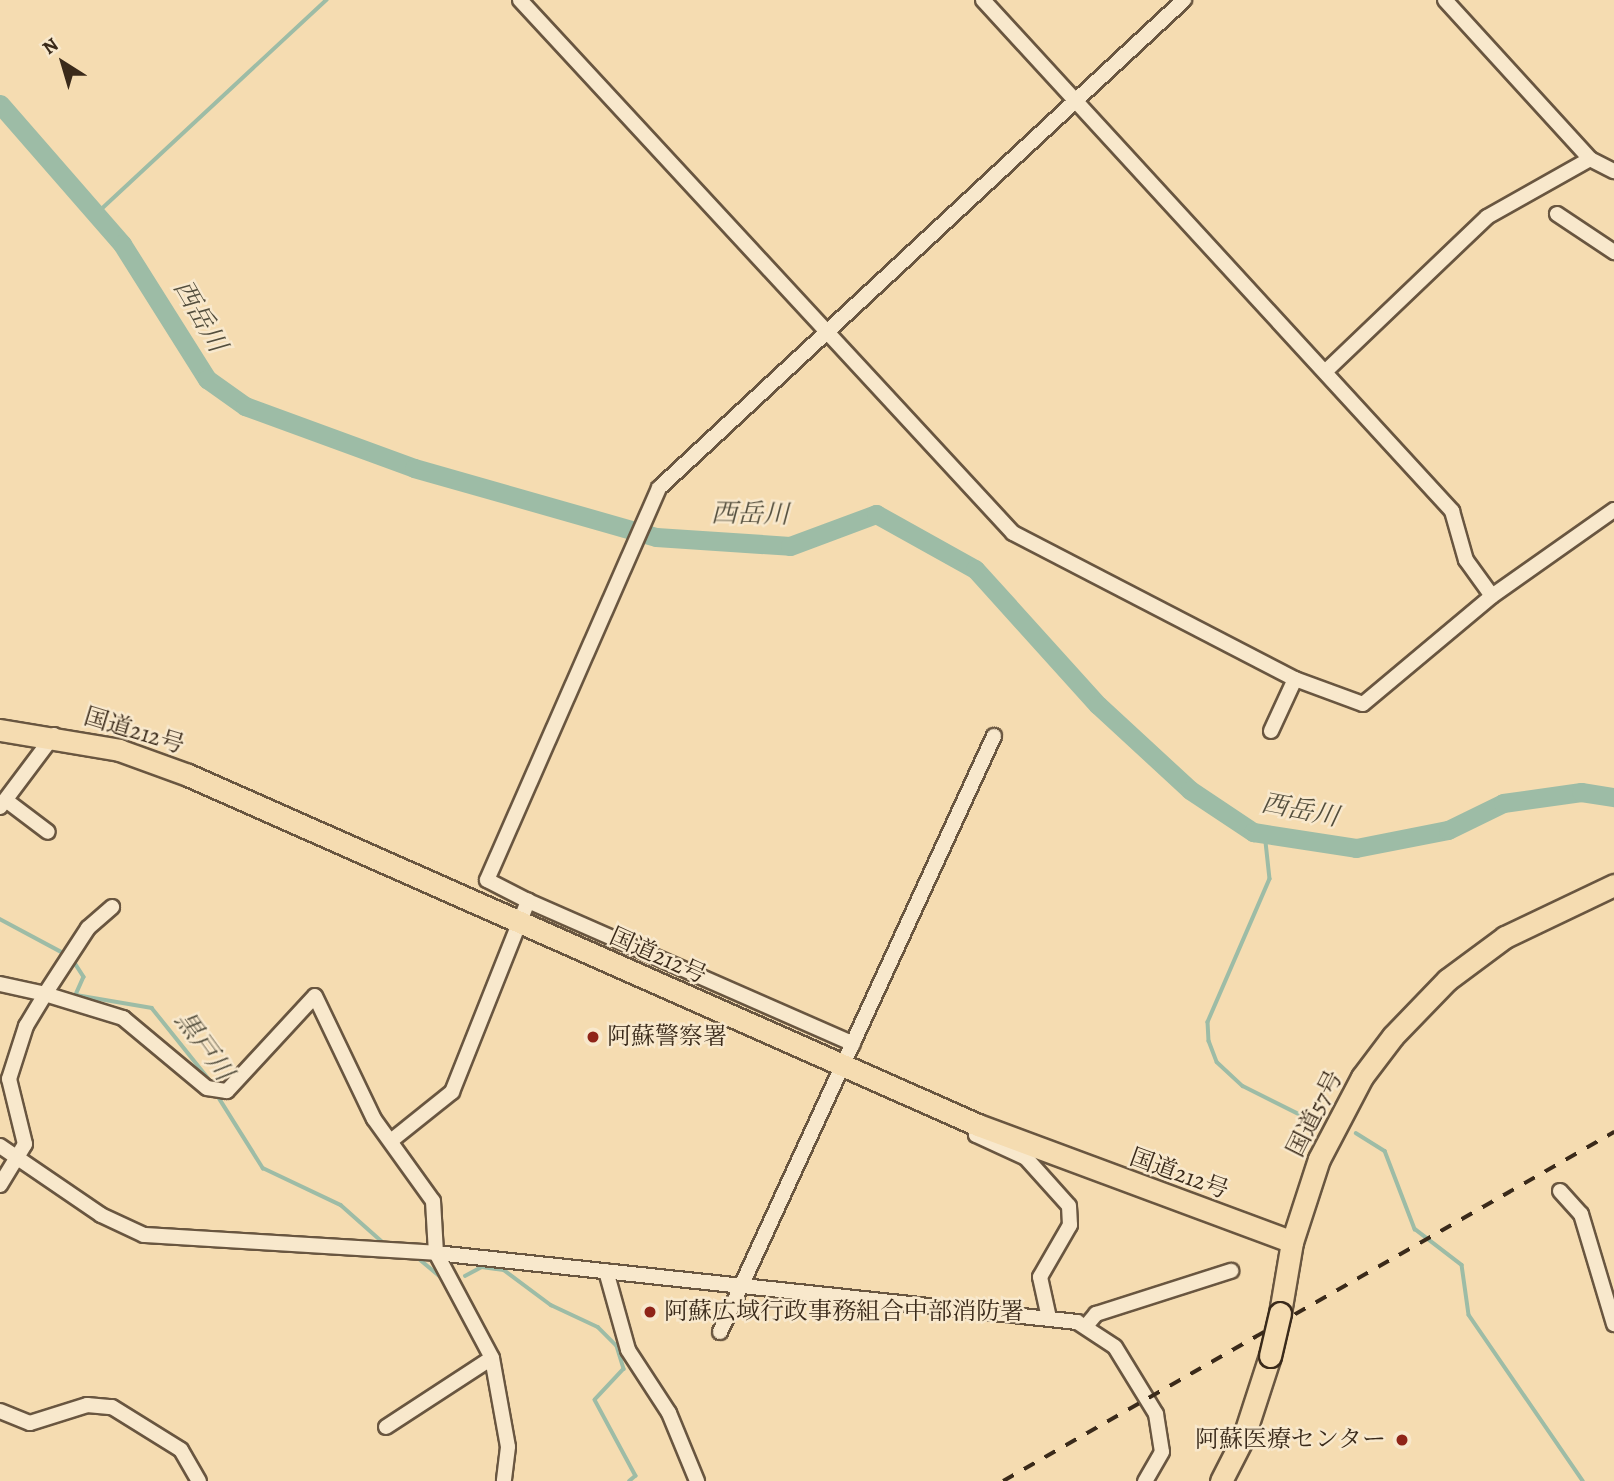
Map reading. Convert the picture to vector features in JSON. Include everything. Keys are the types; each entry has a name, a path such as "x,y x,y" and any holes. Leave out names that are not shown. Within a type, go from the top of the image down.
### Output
{"highway":[{"name":"国道212号","path":"0,730 54,735 188,775 978,1125 1292,1242"},
{"name":"国道57号","path":"1222,1480 1255,1409 1280,1313 1292,1242 1339,1119 1410,1015 1505,937 1614,885"}],"street":[{"path":"520,0 1013,533 1295,679 1363,704 1492,596 1614,510"},
{"path":"983,0 1327,370 1452,511 1466,560 1492,596"},
{"path":"853,1044 528,901 487,880 629,563 643,519 659,488 1184,0"},
{"path":"1445,0 1590,159 1614,171"},
{"path":"1327,370 1487,217 1590,159"},
{"path":"1557,214 1614,253"},
{"path":"1271,732 1295,679"},
{"path":"48,832 3,804 54,735"},
{"path":"720,1332 994,736"},
{"path":"392,1140 452,1092 528,901"},
{"path":"0,1185 18,1158 23,1128 9,1079 26,1026 69,956 112,907"},
{"path":"0,984 45,994 123,1018 207,1088 227,1091 315,996 359,1093 433,1201 436,1253 492,1358 508,1447 504,1481"},
{"path":"978,1125 976,1135 1026,1158 1069,1206 1070,1225 1040,1277 1049,1318"},
{"path":"0,1146 101,1215 144,1235 436,1253 1049,1318 1086,1326 1115,1348 1156,1415 1161,1452 1145,1481"},
{"path":"1560,1191 1581,1214 1614,1324"},
{"path":"1086,1326 1096,1314 1231,1271"},
{"path":"606,1272 628,1350 669,1413 696,1481"},
{"path":"386,1427 492,1358"},
{"path":"0,1411 30,1423 87,1405 112,1407 181,1450 199,1481"}],"waterway":[{"path":"95,215 326,0"},
{"name":"西岳川","path":"0,104 122,244 207,379 245,406 414,468 656,537 790,546 876,514 975,569 1098,705 1190,790 1253,832 1356,848 1448,830 1503,803 1581,792 1614,797"},
{"path":"1265,833 1270,879 1208,1022 1209,1041 1217,1062 1243,1086 1317,1123"},
{"name":"黒戸川","path":"0,919 67,955"},
{"name":"黒戸川","path":"73,960 84,977 76,995 152,1008 212,1083"},
{"name":"黒戸川","path":"216,1093 263,1168 341,1205 385,1244"},
{"path":"1356,1133 1385,1151 1415,1229 1462,1265 1469,1315 1583,1481"},
{"name":"黒戸川","path":"417,1257 443,1279"},
{"name":"黒戸川","path":"465,1276 482,1267 504,1270 551,1305 598,1327 617,1346 624,1369 595,1400 636,1476 630,1481"}],"railway":[{"path":"1003,1481 1614,1132"}],"place":[{"name":"阿蘇警察署","path":"593,1037"},
{"name":"阿蘇広域行政事務組合中部消防署","path":"650,1312"},
{"name":"阿蘇医療センター","path":"1402,1440"}]}
